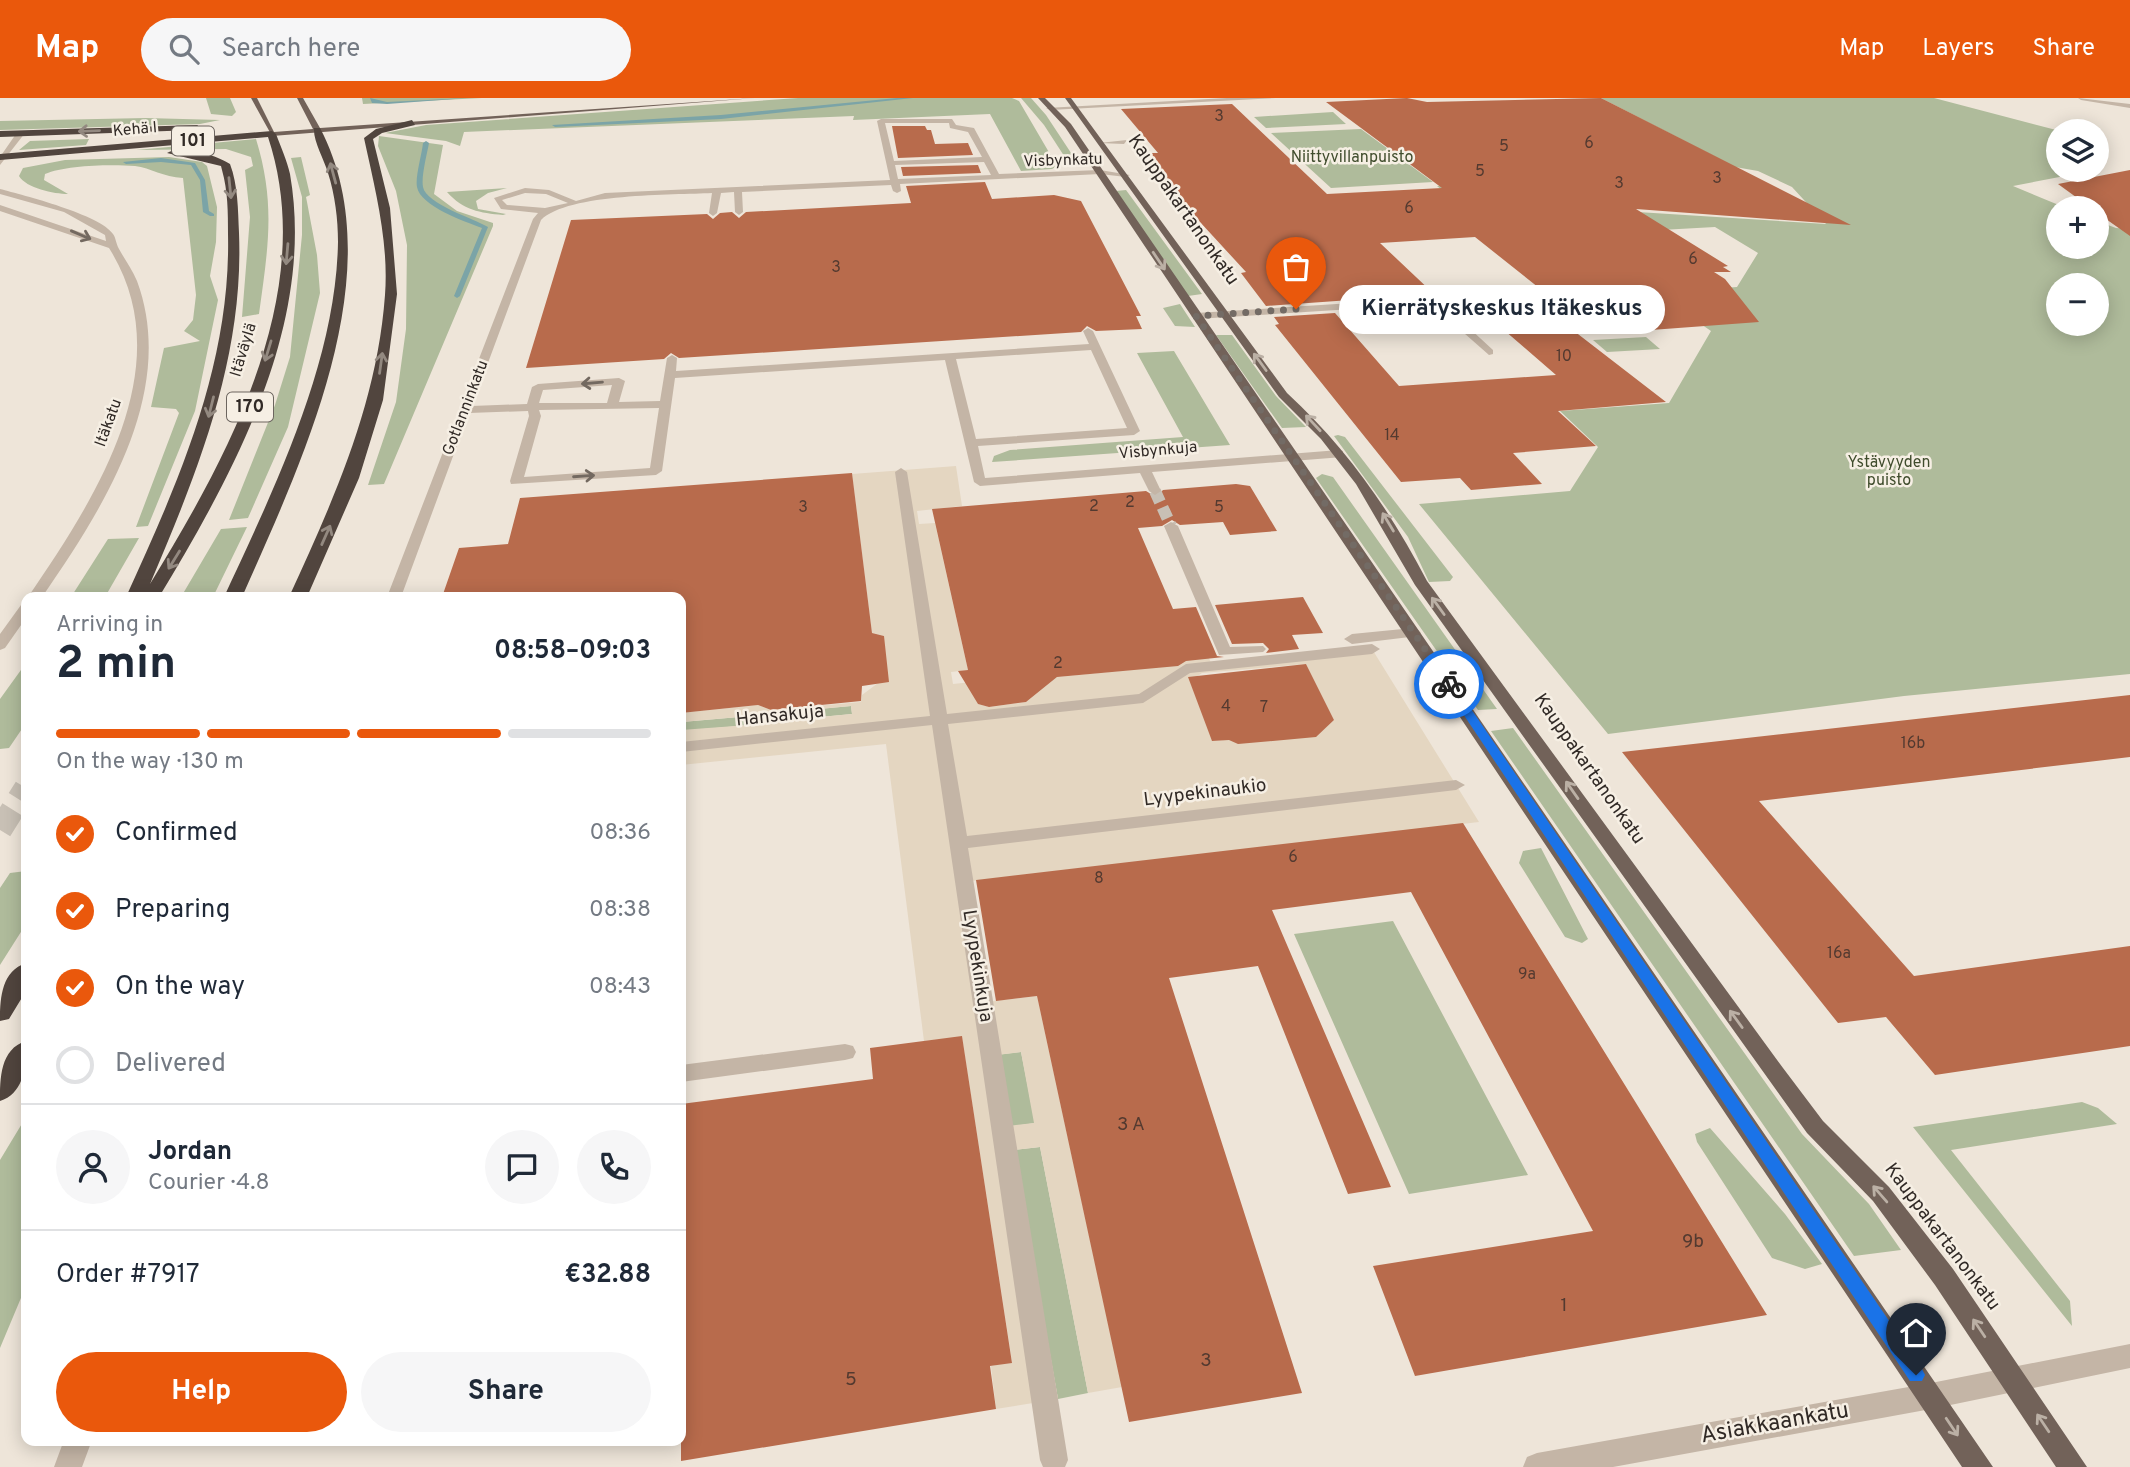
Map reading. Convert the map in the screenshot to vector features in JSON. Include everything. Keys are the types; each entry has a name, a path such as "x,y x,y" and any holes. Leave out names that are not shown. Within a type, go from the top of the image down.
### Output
{"highway":[{"path":"300,592 351,478 376,400 391,294 385,208 368,138 379,131 412,123"},
{"path":"253,124 267,124"},
{"path":"235,592 283,485 312,408 338,296 343,219 334,170 315,125"},
{"name":"Kehä I","path":"0,134 212,126"},
{"name":"Kehä I","path":"2,159 272,134"},
{"name":"Itäväylä","path":"153,592 197,523 232,452 254,396 277,321 284,285 289,223 285,174 272,134"},
{"path":"30,156 197,155 219,160 228,170 234,234 233,292 225,347 210,414 137,592"},
{"path":"0,1012 21,980"},
{"path":"0,1091 21,1059"}],"main road":[{"name":"Itäväylä","path":"254,98 272,134"},
{"path":"300,98 315,125"},
{"path":"382,116 639,98"},
{"path":"272,134 315,125 412,123 752,98"},
{"path":"1041,98 1068,126 1979,1467"},
{"name":"Kauppakartanonkatu","path":"1068,98 1283,395 1310,419 1388,518 1420,582 1775,1074 1815,1127 1881,1194 1944,1276 2073,1467"},
{"path":"302,121 315,125 324,120"},
{"path":"267,124 278,123"}],"street":[{"path":"1051,108 1273,98"},
{"path":"2030,100 2048,98"},
{"path":"2081,98 2130,106"},
{"path":"896,183 881,121 952,121 953,126 971,130 995,174"},
{"path":"0,143 21,133"},
{"path":"2,159 21,133"},
{"path":"1103,143 1124,142"},
{"path":"891,163 988,159"},
{"name":"Visbynkatu","path":"896,183 995,174 1102,176"},
{"name":"Visbynkatu","path":"541,215 578,202 605,205 844,185 1126,175"},
{"path":"517,183 524,191"},
{"path":"541,215 497,204 501,197 524,191 558,193 578,202 588,188"},
{"name":"Itäkatu","path":"0,191 81,216 109,234 111,246 134,286 142,321 144,349 138,393 113,466 92,508 37,592"},
{"path":"738,195 739,212"},
{"path":"713,213 716,196"},
{"path":"0,208 111,246"},
{"name":"Gotlanninkatu","path":"396,592 541,215"},
{"path":"1196,316 1493,297"},
{"path":"1432,300 1489,352"},
{"path":"1342,306 1354,320"},
{"path":"950,356 972,443 1134,431 1093,347 1088,331"},
{"path":"670,375 1093,347"},
{"path":"612,407 619,381 538,387 532,405 535,416 516,481 656,471 672,358"},
{"path":"466,410 532,405 612,407 665,404"},
{"name":"Visbynkuja","path":"972,443 980,482 1339,454"},
{"path":"1145,470 1155,491"},
{"name":"Lyypekinkuja","path":"901,472 1054,1460"},
{"path":"1171,526 1224,652 1413,633"},
{"path":"0,645 21,615"},
{"name":"Hansakuja","path":"686,747 1143,698 1186,669 1372,649"},
{"name":"Lyypekinaukio","path":"958,843 1456,785"},
{"path":"686,1073 845,1052"},
{"name":"Asiakkaankatu","path":"1537,1467 1931,1396 2130,1356"},
{"path":"68,1467 76,1446"}],"green space":[{"path":"206,98 230,98 236,112 232,116 211,114"},
{"path":"362,98 482,98 363,104"},
{"path":"798,98 1012,98 1019,101 1057,166 1052,169 1021,171 990,114 853,120 854,116 464,132 460,146 446,141 385,133 426,125"},
{"path":"1021,98 1031,98 1046,115 1077,162 1068,162 1044,125"},
{"name":"Ystävyyden puisto","path":"1601,98 1934,98 2046,127 2046,180 2013,186 2046,200 2046,259 2109,259 2109,225 2130,229 2130,674 1904,696 1608,734 1419,504 1570,491 1598,447 1560,411 1669,403 1711,331 1656,293 1737,287 1758,253 1715,227 1625,232 1468,211 1437,186 1551,180 1606,210 1826,224 1792,187 1758,171 1735,167"},
{"path":"1333,112 1346,124 1266,128 1254,117"},
{"path":"146,118 220,120 200,124 0,130 0,121"},
{"name":"Niittyvillanpuisto","path":"1361,129 1433,182 1331,188 1271,133"},
{"path":"379,136 443,145 434,194 457,211 493,223 493,226 384,484 368,485 396,402 406,329 407,245 396,191 378,146"},
{"path":"89,139 86,145 19,150 30,141"},
{"path":"256,139 266,184 267,247 259,314 242,317 250,217 245,170 253,166 251,157 226,149 136,150"},
{"path":"169,157 202,162 207,166 217,207 216,242 210,276 218,300 195,411 148,526 136,527 179,413 176,409 151,407 164,348 200,341 184,331 193,320 196,295 183,178 125,165 76,167 45,174 44,180 68,194 34,187 19,176 23,168 65,160"},
{"path":"301,157 310,195 306,197 317,255 320,293 288,427 248,518 229,520 275,405 290,357 302,235 302,197 291,158"},
{"path":"507,188 488,193 476,201 478,209 506,214 503,215 472,210 447,192"},
{"path":"1126,190 1202,294 1188,296 1116,191"},
{"path":"1180,304 1195,327 1175,326 1163,308"},
{"path":"1216,335 1232,335 1276,396 1306,427 1282,428"},
{"path":"1646,337 1660,349 1607,352 1593,340"},
{"path":"1174,351 1230,445 992,462 994,456 1010,450 1183,437 1137,353"},
{"path":"1334,436 1345,437 1453,577 1450,581 1429,582 1408,537"},
{"path":"1322,474 1333,477 1497,709 1478,710 1316,478"},
{"path":"247,527 215,592 184,592 221,529"},
{"path":"139,538 108,592 74,592 108,539"},
{"path":"21,670 21,730 9,748 0,749 0,699"},
{"path":"851,706 852,714 799,719 798,711"},
{"path":"762,715 762,724 686,731 686,722"},
{"path":"1513,728 1802,1134 1869,1204 1901,1250 1854,1256 1491,731"},
{"path":"1541,848 1588,939 1582,943 1565,937 1519,863 1523,851"},
{"path":"21,872 21,932 0,965 0,888 10,873"},
{"path":"1393,921 1528,1175 1409,1194 1294,934"},
{"path":"1021,1052 1035,1123 1008,1127 996,1055"},
{"path":"2082,1102 2098,1108 2117,1124 1951,1150 2070,1301 2072,1326 1913,1127"},
{"path":"21,1125 21,1298 0,1348 0,1160"},
{"path":"1710,1128 1785,1214 1822,1264 1805,1269 1772,1258 1697,1142 1695,1134"},
{"path":"1040,1147 1088,1393 1058,1399 1013,1150"}],"shaded area":[{"path":"956,466 962,506 917,511 919,524 935,523 968,670 951,672 953,684 972,682 978,704 990,707 1026,702 1057,677 1130,670 1203,644 1211,663 1372,649 1479,822 971,881 993,1001 1037,996 1122,1387 1088,1393 1040,1147 1014,1150 1058,1399 996,1409 991,1366 1012,1362 962,1037 924,1041 886,744 686,764 686,730 762,724 761,715 686,722 686,712 758,705 771,710 861,702 862,695 878,683 884,636 872,633 852,474","holes":["1306,664 1334,720 1322,731 1213,741 1191,684 1193,679 1202,673","851,706 852,714 799,719 798,711","1021,1052 1034,1123 1008,1126 997,1055"]}],"building":[{"path":"1407,98 1427,102 1601,98 1851,225 1636,209 1728,266 1723,267 1731,272 1714,272 1725,279 1759,322 1597,334 1475,237 1380,243 1434,294 1266,306 1241,273 1246,272 1161,174 1147,153 1158,153 1121,109 1232,104 1327,194 1442,188 1326,102"},
{"path":"892,126 925,126 927,130 931,130 935,144 968,143 973,155 898,158"},
{"path":"978,165 981,173 903,176 901,167"},
{"path":"2130,170 2130,236 2109,221 2109,196 2074,196 2058,184 2109,182 2109,174"},
{"path":"985,182 992,199 1054,195 1081,201 1141,316 1136,316 1142,329 1096,331 1087,326 1081,332 679,358 671,353 664,359 526,368 571,220 707,214 713,219 720,213 732,212 739,218 746,212 911,203 906,186"},
{"path":"1335,313 1399,386 1556,375 1490,318 1552,314 1666,402 1558,411 1596,446 1513,453 1542,484 1471,490 1460,478 1401,482 1275,325 1279,324 1274,317"},
{"path":"852,473 872,633 884,636 889,682 862,686 861,701 771,710 758,705 686,712 686,592 444,592 459,548 508,544 520,498"},
{"path":"1236,484 1250,486 1277,531 1230,535 1223,522 1180,525 1172,520 1162,526 1138,528 1173,609 1196,607 1217,656 1224,657 1186,661 1178,666 1057,677 1026,702 989,707 978,704 958,671 968,670 932,509 1146,491 1156,497 1163,490"},
{"path":"1303,597 1323,633 1292,635 1299,649 1266,653 1269,649 1263,643 1232,644 1215,605"},
{"path":"1306,664 1334,720 1316,737 1238,744 1229,740 1212,741 1188,677"},
{"path":"2130,695 2130,757 1759,801 1914,976 2130,946 2130,1046 1935,1075 1886,1017 1838,1023 1622,752"},
{"path":"1463,823 1767,1315 1415,1376 1373,1266 1593,1231 1411,892 1272,910 1391,1187 1348,1194 1258,966 1169,978 1302,1393 1129,1422 1037,996 996,1001 976,880"},
{"path":"962,1036 1012,1363 990,1366 996,1409 681,1461 681,1446 686,1446 686,1103 873,1079 870,1048"}],"waterway":[{"path":"372,98 374,102 387,103 466,98"},
{"path":"555,125 721,117 911,98"},
{"path":"426,143 420,187 424,195 450,213 485,227 457,296"},
{"path":"126,162 161,160 193,164 202,180 206,212 212,215"}],"tunnel":[{"path":"1155,491 1171,526"},
{"path":"0,830 21,796"}],"way so far":[{"path":"1296,309 1196,316 1449,684"}],"place":[{"name":"Kierrätyskeskus Itäkeskus","path":"1296,309"}],"route":[{"path":"1449,684 1916,1375"}]}
